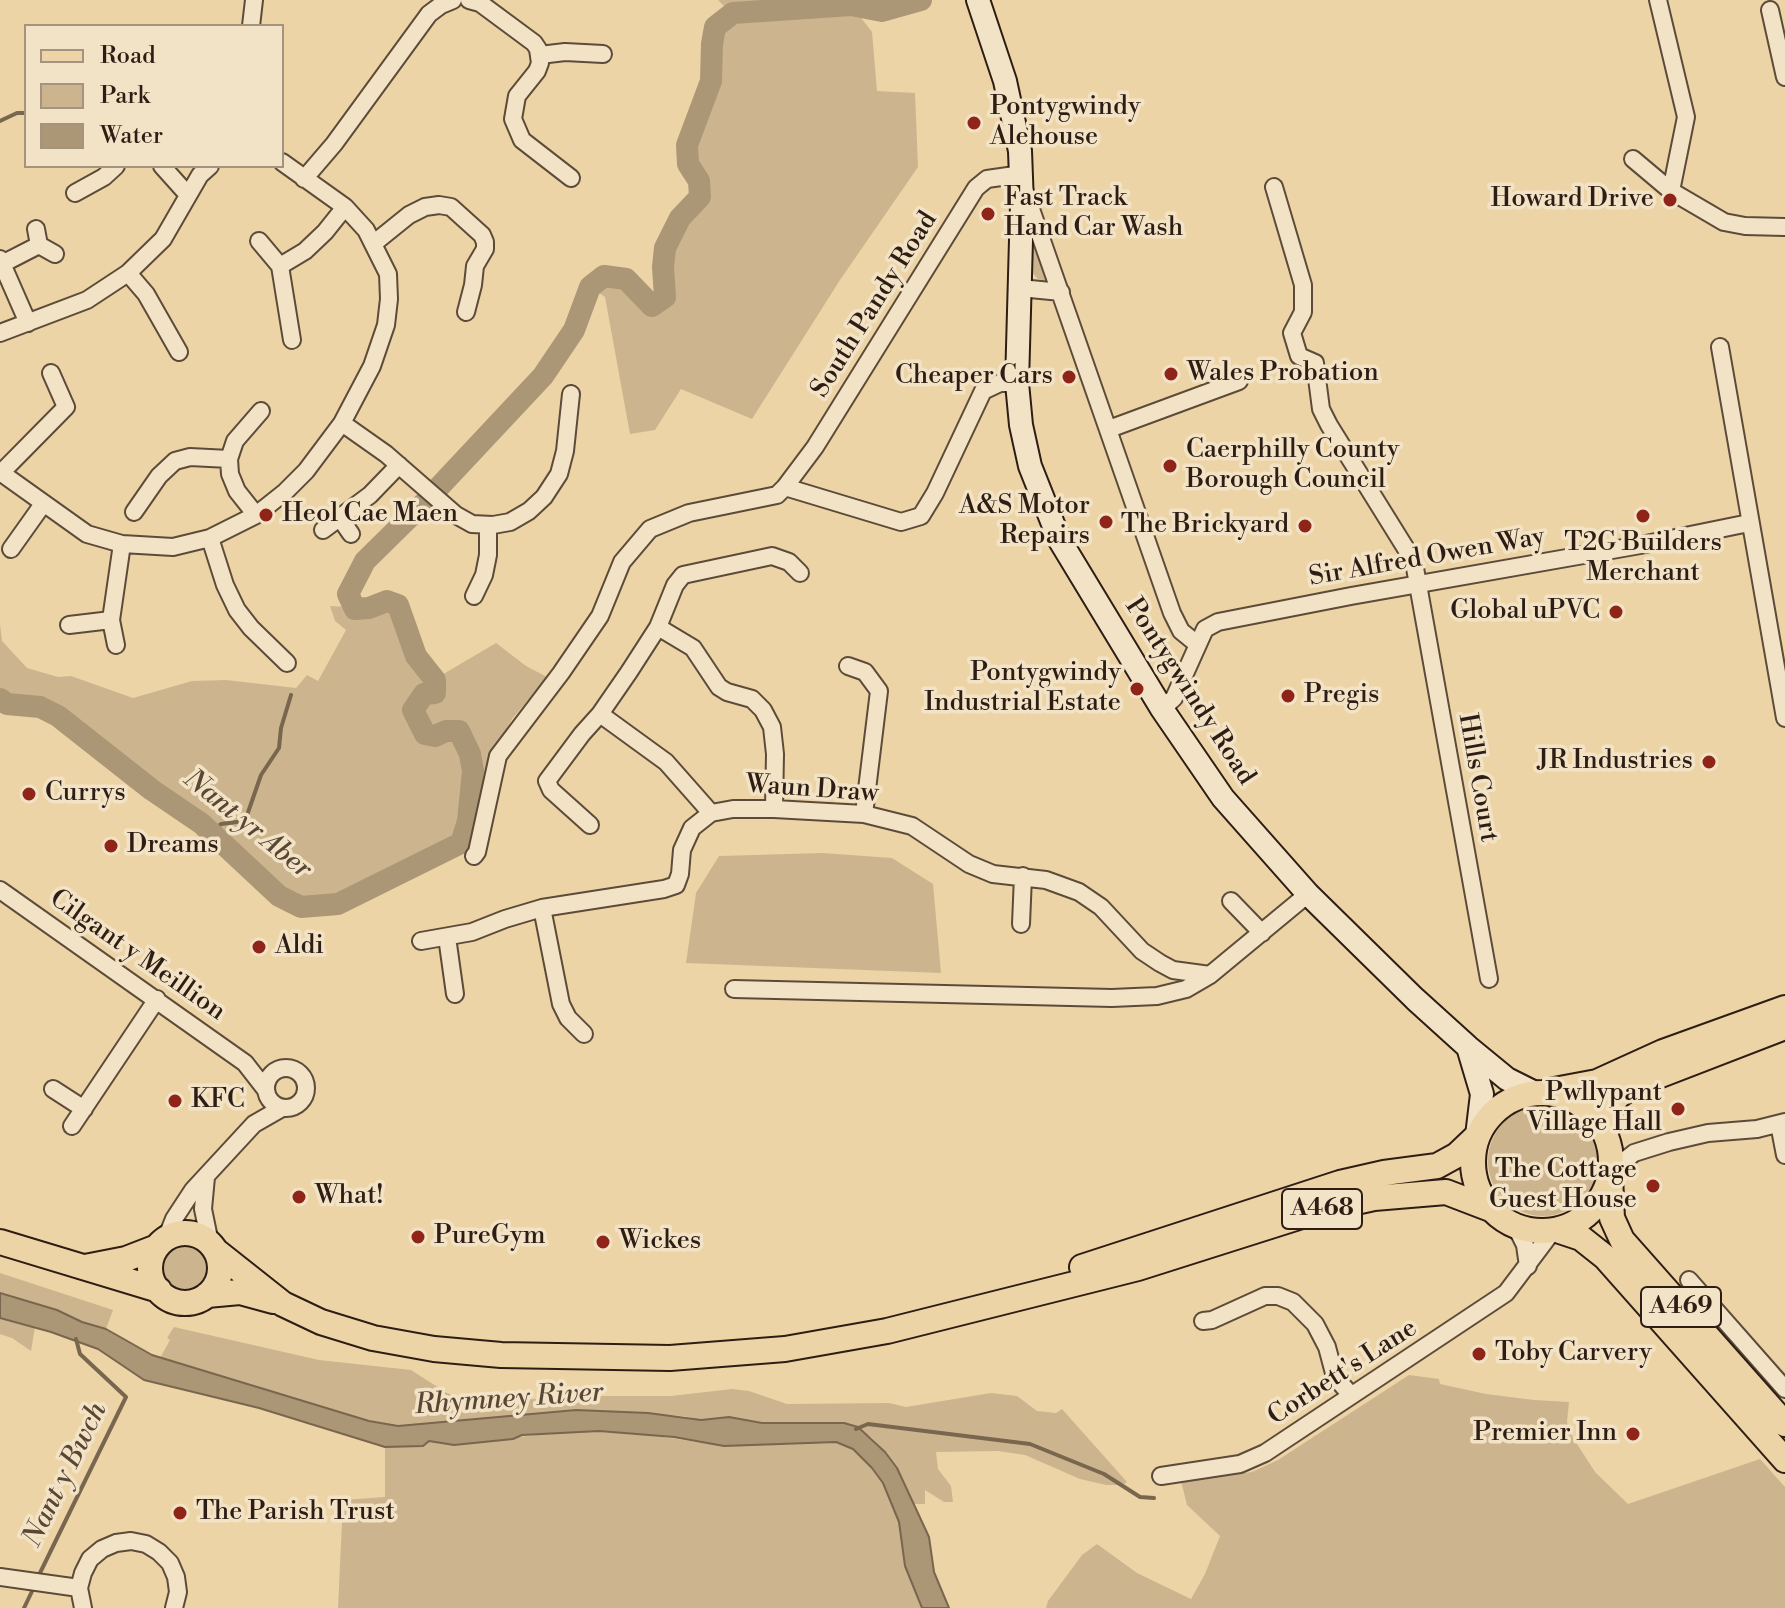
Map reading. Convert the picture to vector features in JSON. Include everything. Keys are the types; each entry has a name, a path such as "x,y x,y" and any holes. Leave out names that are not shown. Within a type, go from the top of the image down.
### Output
{"main road":[{"name":"Pontygwindy Road","path":"978,0 1005,81 1016,127 1022,179 1017,383 1021,425 1030,466 1050,519 1162,709 1223,798 1308,894 1468,1047 1515,1084 1537,1093"},
{"path":"1537,1093 1564,1099 1585,1109 1598,1121 1612,1153 1611,1173 1586,1215 1575,1225 1556,1232 1516,1227 1493,1210 1479,1189 1470,1158 1476,1136 1488,1119 1516,1098 1537,1093 1597,1082 1663,1052 1785,1008"},
{"path":"1606,1135 1611,1105 1632,1086 1785,1027"},
{"name":"Pontygwindy Road","path":"1468,1047 1482,1094 1476,1136"},
{"name":"A468","path":"964,1310 1085,1266 1326,1187 1373,1175 1437,1166 1461,1153 1476,1136"},
{"name":"A469","path":"1611,1173 1612,1218 1622,1240 1779,1394 1785,1424"},
{"name":"A468","path":"207,1295 240,1292 283,1304 348,1331 399,1343 490,1354 602,1358 712,1356 785,1349 872,1335 1155,1263 1356,1201 1437,1191 1456,1194 1493,1210"},
{"name":"A469","path":"1556,1232 1581,1238 1609,1260 1785,1460"},
{"path":"83,1267 112,1263 162,1243 188,1233 200,1236 213,1247 219,1260 218,1279 207,1295 187,1302 167,1297 159,1290 150,1269 152,1257 162,1243"},
{"path":"0,1242 159,1290"},
{"name":"A468","path":"213,1247 283,1304"}],"street":[{"path":"251,24 254,0"},
{"path":"304,179 334,144 429,14 453,0"},
{"path":"469,0 480,3 534,43 540,55 537,71 517,96 513,119 522,140 571,178"},
{"path":"1658,0 1686,117 1671,191"},
{"path":"1770,10 1785,77"},
{"path":"540,55 565,52 603,54"},
{"path":"1633,159 1671,191 1724,222 1785,227"},
{"path":"51,373 66,407 0,472 87,534 122,544 173,547 210,538 256,515 306,471 342,423 372,366 386,325 388,274 366,230 345,207 284,164"},
{"path":"75,193 114,168"},
{"path":"164,168 188,195"},
{"path":"0,333 87,300 128,273 163,239 200,175 208,168"},
{"name":"South Pandy Road","path":"785,487 815,447 976,188 987,179 1022,179"},
{"name":"Pontygwindy Road","path":"1022,179 1172,613 1181,631 1197,644"},
{"name":"Hills Court","path":"1274,187 1303,285 1303,312 1292,333 1299,356 1315,363 1321,409 1415,568 1489,979"},
{"path":"280,266 305,251 345,207"},
{"path":"373,244 409,215 425,207 451,207 482,235 485,242 485,249 475,266 466,312"},
{"path":"28,323 1,261 38,237 55,254"},
{"path":"259,241 280,266 292,340"},
{"path":"128,273 146,294 179,352"},
{"path":"1020,288 1061,292"},
{"path":"1720,347 1785,718"},
{"path":"1109,429 1239,381"},
{"path":"474,856 498,756 600,616 622,562 650,529 689,513 777,495 785,487 901,522 921,516 983,391 1000,383 1017,383"},
{"path":"342,423 399,465 456,515 472,524 488,525 510,522 529,511 544,497 559,474 565,451 571,394"},
{"path":"256,515 237,491 230,474 229,459 235,441 261,411"},
{"path":"134,512 159,476 175,461 190,457 229,459"},
{"path":"323,530 370,495 399,465"},
{"path":"11,549 43,504"},
{"path":"340,518 351,534"},
{"name":"Sir Alfred Owen Way","path":"1162,709 1174,698 1205,629 1218,622 1749,523"},
{"path":"474,596 486,565 488,525"},
{"path":"210,538 225,585 237,610 287,663"},
{"path":"116,645 111,620 122,544"},
{"path":"590,825 551,790 547,781 600,714 658,627 675,585 683,575 772,556 789,562 800,573"},
{"path":"69,625 111,620"},
{"path":"658,627 693,648 719,687 752,699 763,710 772,727 774,741 774,809"},
{"path":"848,666 865,672 879,691 864,814"},
{"path":"600,714 666,762 711,813"},
{"name":"Waun Draw","path":"421,941 472,932 542,908 676,885 682,850 692,828 711,813 733,809 774,809 864,814 912,826 969,864 993,874 1046,880 1079,892 1101,907 1142,951 1173,970 1210,975"},
{"path":"1021,924 1023,876"},
{"name":"Cilgant y Meillion","path":"0,890 245,1063 267,1092"},
{"path":"734,989 1112,998 1157,996 1186,989 1210,975 1308,894"},
{"path":"1231,901 1262,933"},
{"path":"542,908 561,1004 568,1018 584,1034"},
{"path":"447,937 455,994"},
{"path":"72,1126 157,999"},
{"name":"Cilgant y Meillion","path":"245,1063 278,1071"},
{"path":"162,1243 187,1198 254,1124 282,1108 294,1107 299,1103 306,1087 297,1072 284,1069 269,1078 267,1092 254,1124"},
{"path":"53,1089 84,1109"},
{"path":"267,1092 272,1103 282,1108"},
{"path":"1611,1173 1627,1157 1645,1149 1708,1133 1757,1129 1782,1123 1785,1155"},
{"path":"1606,1135 1625,1146 1645,1149"},
{"path":"206,1177 203,1209 213,1247"},
{"path":"1516,1227 1525,1245 1528,1266"},
{"name":"Corbett's Lane","path":"1161,1476 1240,1464 1265,1453 1506,1293 1540,1245 1556,1232"},
{"path":"1689,1280 1779,1394"},
{"path":"1203,1321 1212,1320 1265,1296 1278,1296 1293,1302 1315,1324 1327,1347 1335,1377 1351,1395"},
{"path":"83,1608 79,1588 90,1559 102,1549 131,1541 146,1544 170,1563 178,1592 174,1608"},
{"path":"0,1577 79,1588"}],"green space":[{"path":"718,0 878,0 882,11 852,6 872,32 877,91 915,93 918,167 840,280 752,419 681,389 655,430 630,434 605,297 590,287 604,276 626,279 652,305 665,297 665,248 680,218 700,197 699,181 688,164 687,145 711,81 715,27 732,14"},
{"path":"1032,218 1048,281 1038,279 1029,269"},
{"path":"387,601 398,605 416,656 435,679 496,643 526,666 547,677 512,719 490,762 461,843 338,904 301,907 279,896 202,824 152,790 58,716 40,707 7,704 0,699 0,624 2,641 27,668 58,677 71,676 133,698 192,681 226,680 296,688 307,675 318,681 346,630 335,621 330,606 369,608"},
{"path":"823,853 892,858 933,884 941,973 686,963 696,893 719,856"},
{"path":"1543,1106 1564,1110 1582,1122 1594,1140 1598,1161 1594,1182 1582,1200 1564,1212 1543,1216 1522,1212 1504,1200 1492,1182 1488,1161 1492,1140 1504,1122 1522,1110"},
{"path":"185,1240 204,1248 212,1267 204,1286 185,1294 166,1286 158,1267 166,1248"},
{"path":"0,1273 113,1310 106,1329 0,1293"},
{"path":"0,1318 35,1327 31,1351 0,1334"},
{"path":"174,1327 319,1360 411,1370 447,1393 473,1403 581,1396 671,1396 732,1389 749,1391 787,1404 889,1403 906,1407 991,1393 1017,1396 1037,1411 1056,1413 1062,1409 1127,1482 1106,1485 1080,1479 1025,1455 998,1451 936,1452 938,1469 951,1486 953,1502 944,1502 925,1490 925,1504 914,1504 897,1468 885,1452 872,1438 844,1423 762,1423 729,1417 701,1420 683,1416 576,1410 398,1426 369,1421 160,1358"},
{"path":"1409,1375 1439,1379 1440,1384 1486,1394 1569,1402 1567,1422 1570,1433 1595,1472 1628,1504 1760,1459 1785,1487 1785,1608 1046,1608 1082,1555 1097,1544 1137,1573 1191,1599 1220,1536 1187,1505 1181,1481 1252,1472 1278,1460"},
{"path":"568,1431 636,1433 724,1446 836,1442 853,1449 883,1483 899,1522 905,1566 922,1608 338,1608 343,1500 385,1497 385,1447 423,1446 429,1441 454,1445"}],"water":[{"path":"0,1293 106,1329 152,1355 369,1421 398,1426 576,1410 648,1413 701,1420 729,1417 762,1423 844,1423 858,1427 897,1468 929,1537 934,1572 949,1608 922,1608 905,1566 899,1522 883,1483 853,1449 836,1442 724,1446 674,1437 599,1431 522,1435 513,1439 454,1445 429,1441 423,1446 385,1447 259,1408 144,1380 98,1349 0,1318"}],"waterway":[{"name":"Nant yr Aber","path":"439,487 543,376 574,330 590,287 604,276 626,279 652,306 665,297 665,248 680,218 700,197 699,181 688,164 687,145 711,81 715,27 733,13 851,5 882,11 921,0"},
{"path":"0,121 24,113"},
{"name":"Nant yr Aber","path":"0,699 7,704 40,707 58,716 152,790 202,824 279,896 301,907 338,904 461,843 468,821 473,771 470,754 459,731 446,731 435,736 425,734 413,710 424,694 435,693 435,680 416,656 398,605 387,601 369,608 355,609 348,594 365,561 425,502"},
{"path":"211,833 221,824 245,821 261,775 279,748 281,728 291,695"},
{"name":"Nant y Bwch","path":"38,1577 126,1397 80,1354 76,1339"},
{"path":"856,1429 868,1424 1030,1444 1104,1474 1140,1497 1154,1498"},
{"name":"Nant y Bwch","path":"24,1608 35,1585"}],"place":[{"name":"Pontygwindy Alehouse","path":"974,123"},
{"name":"Howard Drive","path":"1670,200"},
{"name":"Fast Track Hand Car Wash","path":"988,214"},
{"name":"Wales Probation","path":"1171,374"},
{"name":"Cheaper Cars","path":"1069,377"},
{"name":"Caerphilly County Borough Council","path":"1170,466"},
{"name":"Heol Cae Maen","path":"266,515"},
{"name":"T2G Builders Merchant","path":"1643,516"},
{"name":"A&S Motor Repairs","path":"1106,522"},
{"name":"The Brickyard","path":"1305,526"},
{"name":"Global uPVC","path":"1616,612"},
{"name":"Pontygwindy Industrial Estate","path":"1137,689"},
{"name":"Pregis","path":"1288,696"},
{"name":"JR Industries","path":"1709,762"},
{"name":"Currys","path":"29,794"},
{"name":"Dreams","path":"111,846"},
{"name":"Aldi","path":"259,947"},
{"name":"KFC","path":"175,1101"},
{"name":"Pwllypant Village Hall","path":"1678,1109"},
{"name":"The Cottage Guest House","path":"1653,1186"},
{"name":"What!","path":"299,1197"},
{"name":"PureGym","path":"418,1237"},
{"name":"Wickes","path":"603,1242"},
{"name":"Toby Carvery","path":"1479,1354"},
{"name":"Premier Inn","path":"1633,1434"},
{"name":"The Parish Trust","path":"180,1513"}],"water label":[{"name":"Rhymney River","path":"509,1400"}]}
